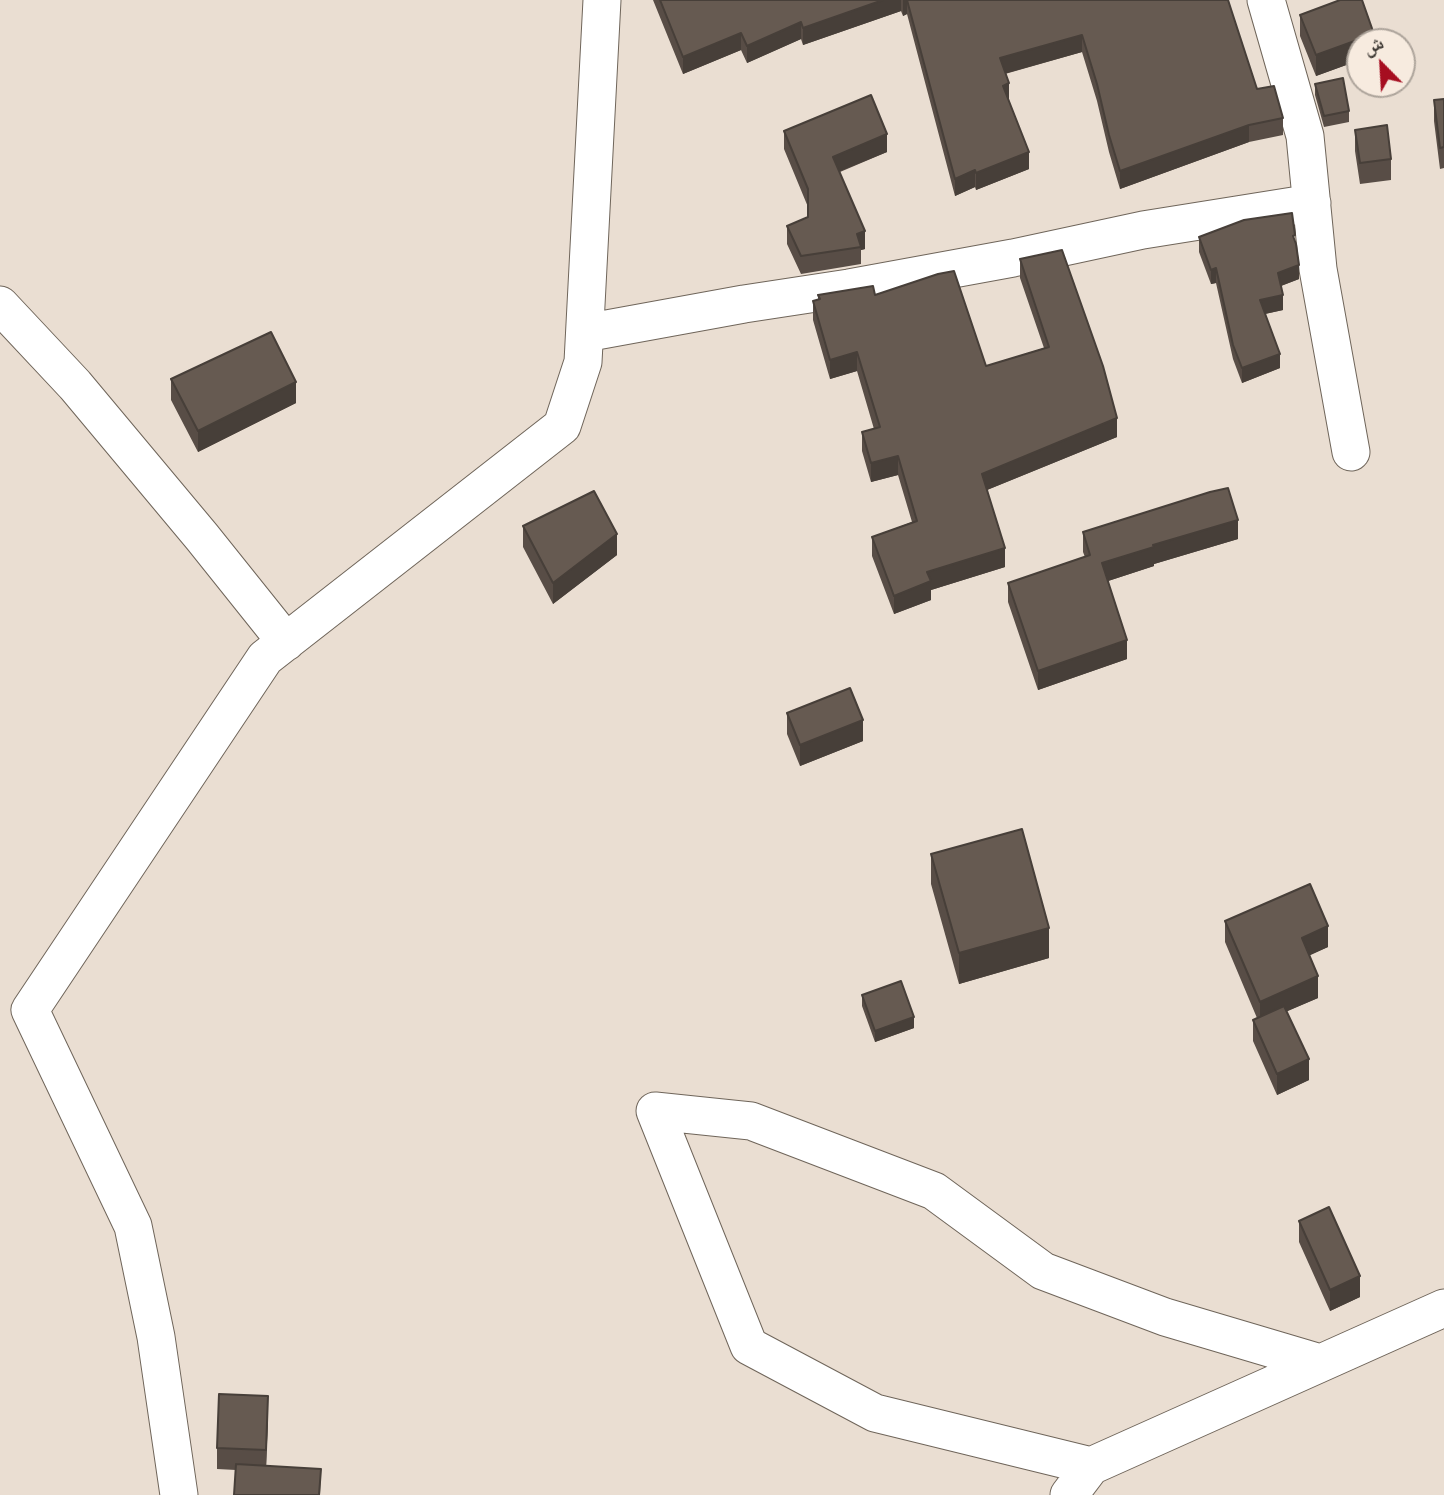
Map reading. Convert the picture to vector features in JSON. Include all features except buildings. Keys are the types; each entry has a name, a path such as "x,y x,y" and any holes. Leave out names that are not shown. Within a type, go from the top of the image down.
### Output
{"street":[{"path":"179,1495 156,1337 133,1226 30,1010 265,658 562,425 583,362 602,0"},
{"path":"1266,0 1305,136 1318,269 1352,452"},
{"path":"585,333 744,303 849,288 1013,258 1143,230 1312,203"},
{"path":"0,305 75,385 286,642"},
{"path":"1091,1466 875,1413 749,1346 655,1111 751,1121 934,1191 1043,1271 1165,1317 1320,1363"},
{"path":"1069,1495 1091,1466 1444,1308"}]}
